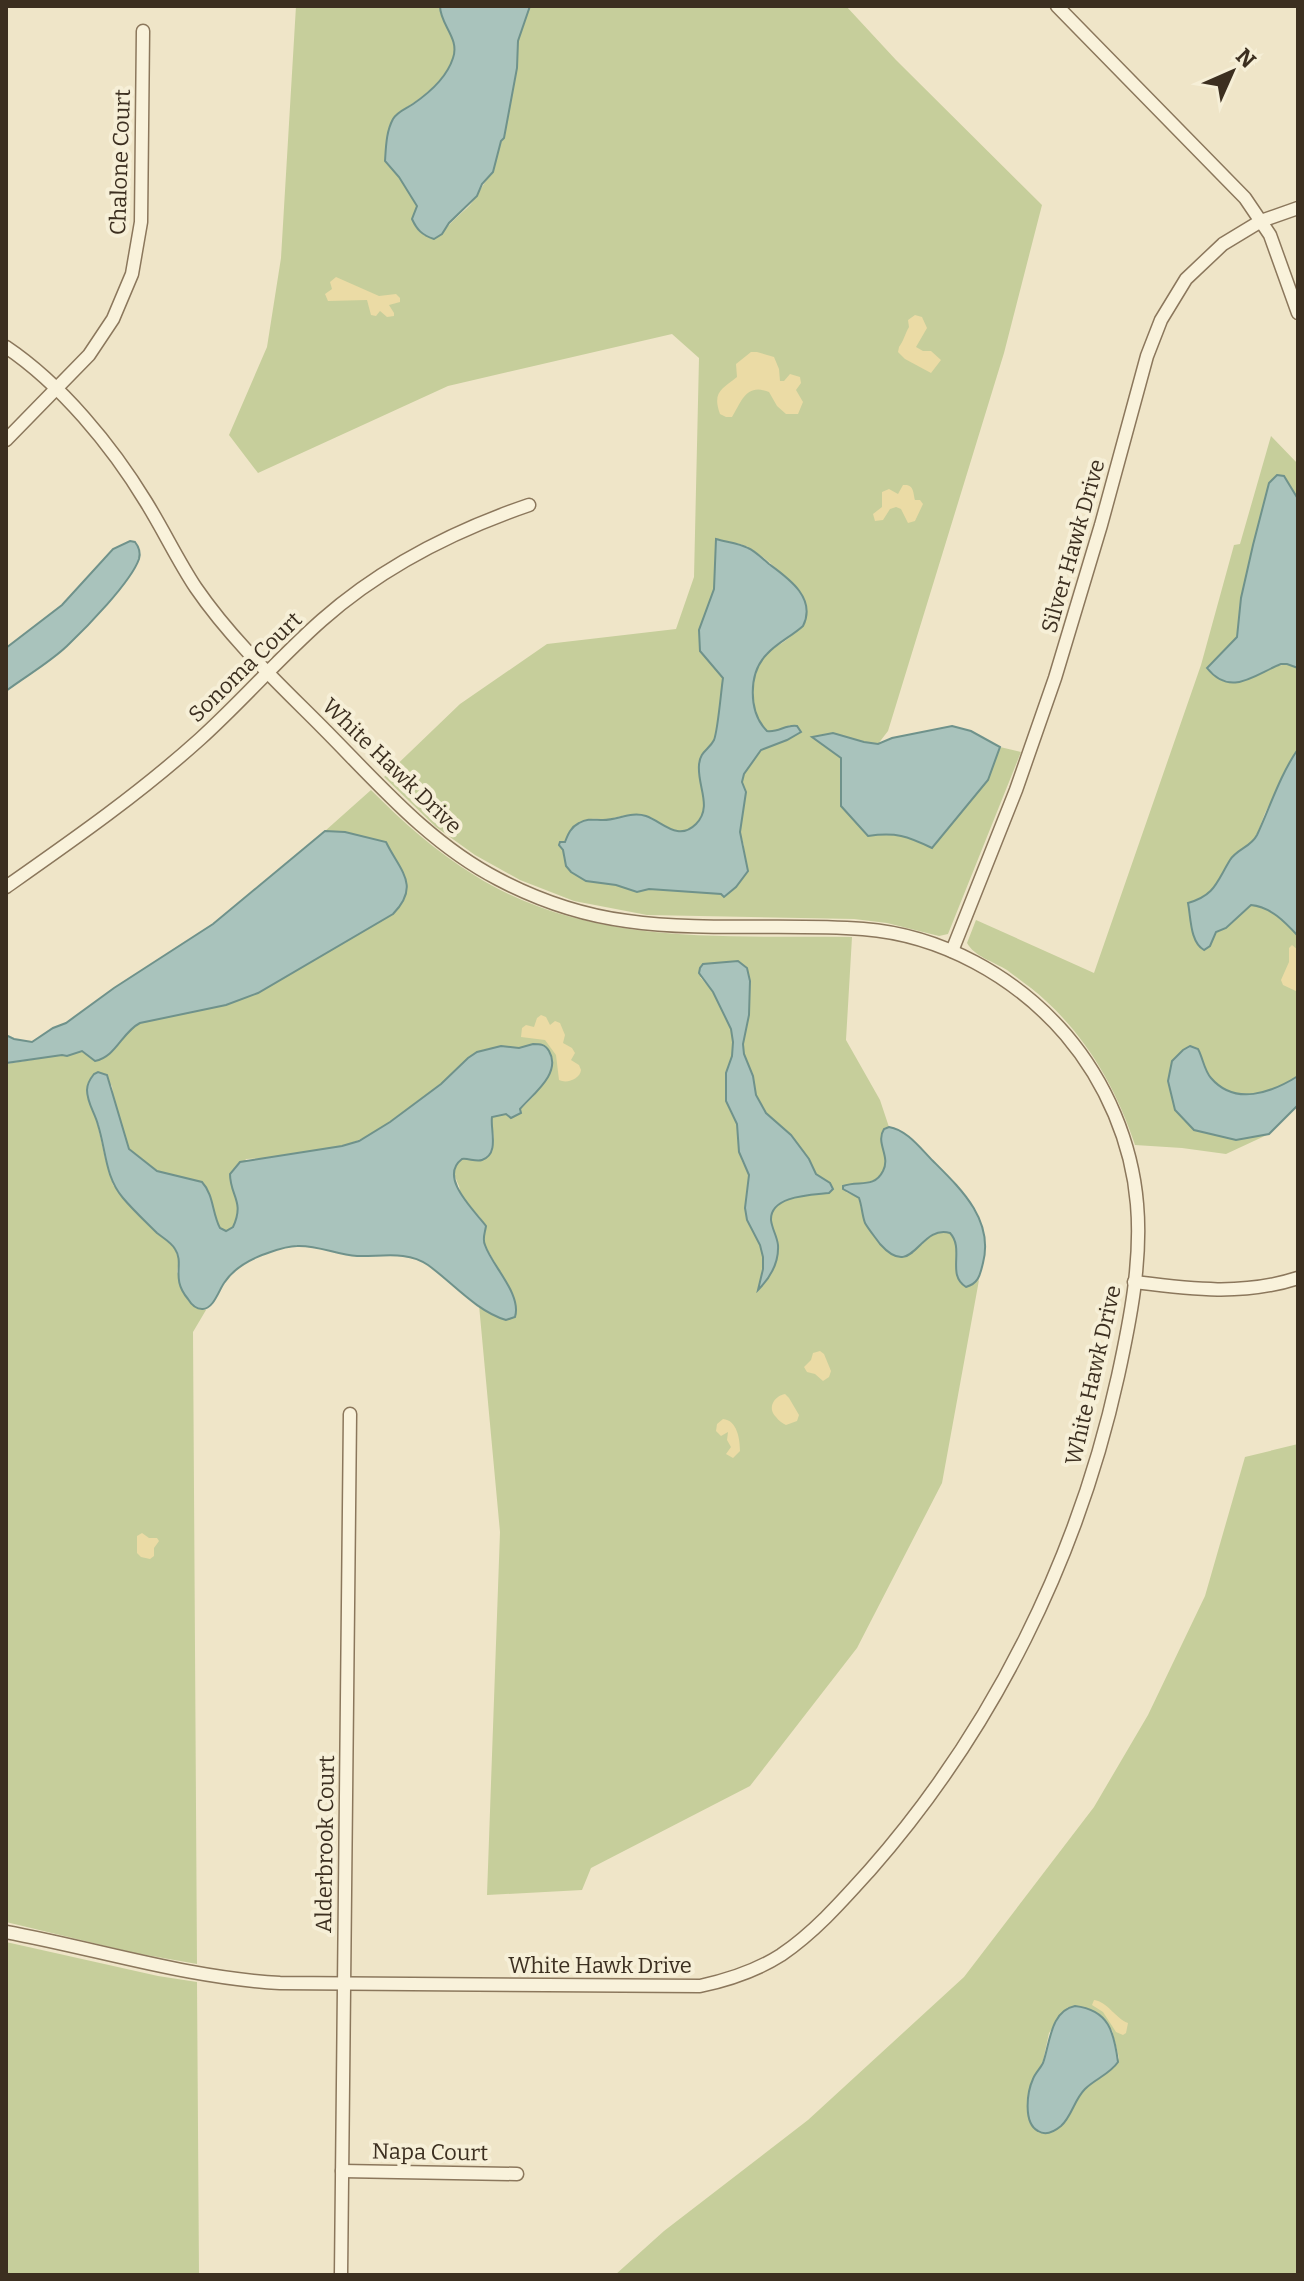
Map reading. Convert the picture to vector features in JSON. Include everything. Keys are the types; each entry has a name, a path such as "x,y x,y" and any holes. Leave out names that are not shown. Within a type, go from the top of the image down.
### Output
{"street":[{"path":"1057,6 1245,198 1261,221 1292,281 1298,313"},
{"name":"Chalone Court","path":"6,440 77,369 102,338 123,298 137,253 142,208 143,31"},
{"name":"Silver Hawk Drive","path":"952,951 1016,790 1055,678 1155,333 1186,279 1223,244 1261,221 1298,208"},
{"name":"White Hawk Drive","path":"6,347 57,390 92,428 132,480 178,559 216,615 269,673 421,826 471,864 522,891 580,912 660,925 860,929 916,939 952,951 1005,980 1044,1012 1081,1054 1099,1082 1114,1112 1132,1172 1138,1225 1134,1282 1122,1358 1093,1472 1055,1574 1019,1652 980,1721 915,1814 871,1869 814,1929 766,1964 700,1986 280,1983 230,1978 126,1959 6,1932"},
{"name":"Sonoma Court","path":"6,887 161,773 324,618 383,574 447,537 529,505"},
{"path":"1134,1282 1233,1291 1298,1278"},
{"name":"Alderbrook Court","path":"341,2275 350,1414"},
{"name":"Napa Court","path":"342,2171 517,2174"}],"green space":[{"path":"296,6 440,6 453,41 451,62 428,92 399,112 385,161 417,206 412,219 425,236 442,234 470,205 493,172 517,68 518,41 530,6 846,6 1042,205 1004,353 888,731 878,744 833,733 842,758 841,806 891,833 910,837 932,848 988,780 1000,747 1021,752 948,934 939,936 887,923 854,919 647,915 574,901 520,880 475,855 436,827 384,777 460,704 547,644 676,629 694,577 699,358 672,334 448,386 258,473 229,435 267,347 281,258","holes":["716,540 741,544 755,551 787,578 804,600 792,635 766,654 754,679 754,709 762,726 772,732 790,725 787,740 761,750 744,773 742,782 746,792 740,832 744,846 736,887 721,894 649,889 637,892 587,881 564,860 566,839 578,824 591,819 637,814 679,832 691,828 701,817 704,803 700,760 715,734 723,678 700,651 699,630 714,589"]},
{"path":"1271,436 1298,464 1298,499 1284,476 1269,483 1241,598 1237,637 1208,668 1287,664 1298,668 1298,749 1256,837 1232,858 1204,899 1188,904 1210,946 1216,932 1226,928 1251,905 1271,912 1298,936 1298,1076 1253,1094 1230,1092 1210,1078 1199,1055 1190,1046 1236,1140 1269,1134 1226,1154 1135,1145 1107,1079 1066,1021 1031,988 979,955 967,943 976,920 1094,973 1201,665 1234,545 1240,544"},
{"path":"371,790 420,836 460,866 518,898 563,915 610,926 658,932 755,937 852,937 846,1040 880,1100 889,1127 884,1129 883,1135 886,1160 883,1173 868,1182 849,1184 846,1192 859,1198 863,1216 922,1245 933,1234 950,1233 972,1285 979,1280 942,1483 857,1648 750,1786 591,1868 582,1890 487,1895 500,1532 479,1305 493,1315 508,1285 483,1242 485,1231 482,1220 461,1195 454,1171 462,1159 478,1160 490,1152 494,1137 492,1117 506,1114 511,1118 521,1113 520,1110 547,1079 549,1051 537,1044 480,1051 464,1061 435,1089 361,1139 321,1151 246,1159 231,1184 237,1210 233,1227 226,1231 219,1228 216,1222 202,1182 157,1171 128,1148 114,1104 112,1086 98,1072 91,1077 87,1092 113,1185 174,1246 179,1260 177,1272 200,1309 206,1310 193,1332 197,1964 135,1953 6,1922 6,1064 68,1056 82,1051 95,1061 115,1049 131,1028 140,1023 226,1005 258,993 393,914 406,895 407,886 386,842 345,832 325,831","holes":["700,977 750,981 749,1015 743,1044 756,1095 766,1113 791,1135 816,1174 827,1181 824,1194 792,1198 773,1211 771,1222 777,1256 760,1289 763,1257 747,1220 749,1175 741,1159 737,1124 729,1109 725,1086 732,1056 731,1029 713,992"]},
{"path":"1298,1444 1298,2275 615,2275 664,2231 808,2120 964,1977 1094,1807 1148,1715 1205,1596 1245,1457","holes":["1068,2007 1112,2030 1119,2058 1113,2068 1085,2089 1063,2122 1053,2131 1031,2122 1027,2105 1031,2083 1043,2061 1049,2033"]},
{"path":"6,1942 197,1982 199,2275 6,2275"}],"sand":[{"path":"336,277 379,296 396,294 400,302 389,305 394,316 387,317 380,311 376,316 371,315 367,300 328,301 325,294 332,289 330,282"},
{"path":"915,315 922,317 927,328 916,347 931,351 941,360 931,373 898,352 909,327 908,320"},
{"path":"751,352 774,357 780,381 790,374 800,377 801,383 796,390 803,402 798,414 786,414 769,392 755,390 746,395 732,417 720,414 717,401 720,392 737,377 736,364"},
{"path":"903,485 911,487 915,500 923,504 915,521 908,523 901,509 896,507 890,509 883,520 875,521 873,514 882,507 882,492 889,489 898,494"},
{"path":"1292,945 1298,950 1298,992 1283,985 1281,980"},
{"path":"541,1015 550,1025 555,1021 560,1023 565,1035 563,1043 575,1053 571,1060 581,1070 573,1080 559,1080 556,1055 545,1040 521,1037 522,1028 526,1025 534,1027"},
{"path":"820,1351 831,1371 823,1381 804,1367 813,1353"},
{"path":"785,1394 799,1415 797,1421 786,1425 778,1420 772,1410 775,1400"},
{"path":"723,1419 735,1426 738,1436 740,1451 733,1458 726,1454 731,1447 727,1440 728,1432 721,1436 716,1431 717,1424"},
{"path":"142,1533 159,1541 150,1559 137,1553 137,1536"},
{"path":"1094,2000 1128,2023 1126,2033 1116,2032 1103,2012 1092,2005"}],"water":[{"path":"440,6 530,6 518,41 517,68 504,138 493,172 482,184 477,196 434,239 416,226 412,219 417,206 385,161 393,119 437,84 453,58 454,44"},
{"path":"1277,475 1284,476 1298,499 1298,668 1281,664 1243,681 1225,681 1207,668 1237,637 1241,598 1253,545 1269,483"},
{"path":"716,539 753,551 792,582 803,598 806,616 803,626 771,650 761,662 756,671 753,692 756,714 767,731 797,726 801,732 761,750 744,774 742,782 746,792 740,832 748,871 724,897 721,894 649,889 637,892 616,885 586,881 566,866 559,845 565,842 579,823 640,815 683,831 696,824 701,817 704,803 700,760 715,735 723,678 700,651 699,630 714,589"},
{"path":"130,541 138,546 139,559 118,592 60,652 6,691 6,648 62,605 113,549"},
{"path":"952,726 971,731 1000,747 988,780 932,848 901,836 868,836 841,806 841,758 812,737 833,733 878,744 892,738"},
{"path":"1298,749 1298,936 1271,912 1251,905 1226,928 1216,932 1210,946 1204,950 1194,936 1188,903 1209,892 1233,856 1254,839"},
{"path":"325,831 345,832 386,842 407,886 406,895 393,914 258,993 226,1005 140,1023 102,1059 95,1061 82,1051 67,1056 6,1063 6,1035 32,1042 66,1023 213,924"},
{"path":"738,961 747,968 750,981 749,1015 743,1044 756,1095 766,1113 791,1135 816,1174 830,1183 833,1189 829,1193 794,1198 777,1206 771,1220 778,1245 777,1258 770,1275 758,1290 763,1257 747,1220 745,1208 749,1175 739,1152 737,1124 726,1101 726,1073 733,1042 731,1029 713,992 699,973 703,964"},
{"path":"542,1045 549,1051 552,1067 549,1075 520,1109 521,1113 511,1118 506,1114 492,1117 493,1147 488,1157 477,1161 462,1159 454,1175 460,1193 486,1226 485,1245 514,1299 515,1317 506,1320 475,1303 420,1260 393,1255 357,1256 305,1246 280,1249 246,1263 228,1278 209,1306 202,1309 196,1307 180,1284 179,1260 175,1249 117,1190 87,1095 88,1084 94,1074 107,1075 129,1149 157,1171 202,1182 209,1193 220,1228 226,1231 233,1227 238,1211 230,1174 240,1162 359,1141 441,1084 477,1052 501,1046 519,1048"},
{"path":"1190,1046 1198,1049 1211,1078 1231,1092 1253,1094 1298,1076 1298,1105 1269,1134 1236,1140 1194,1130 1175,1110 1168,1081 1172,1061"},
{"path":"889,1127 902,1132 918,1145 973,1206 984,1233 985,1247 980,1275 966,1287 957,1276 956,1246 950,1233 939,1232 930,1236 909,1255 901,1257 891,1254 865,1223 859,1198 843,1189 849,1184 870,1182 879,1177 885,1165 882,1134"},
{"path":"1075,2006 1096,2012 1108,2024 1118,2062 1085,2089 1061,2126 1044,2133 1033,2127 1028,2114 1031,2085 1043,2063 1056,2021 1060,2014"}]}
